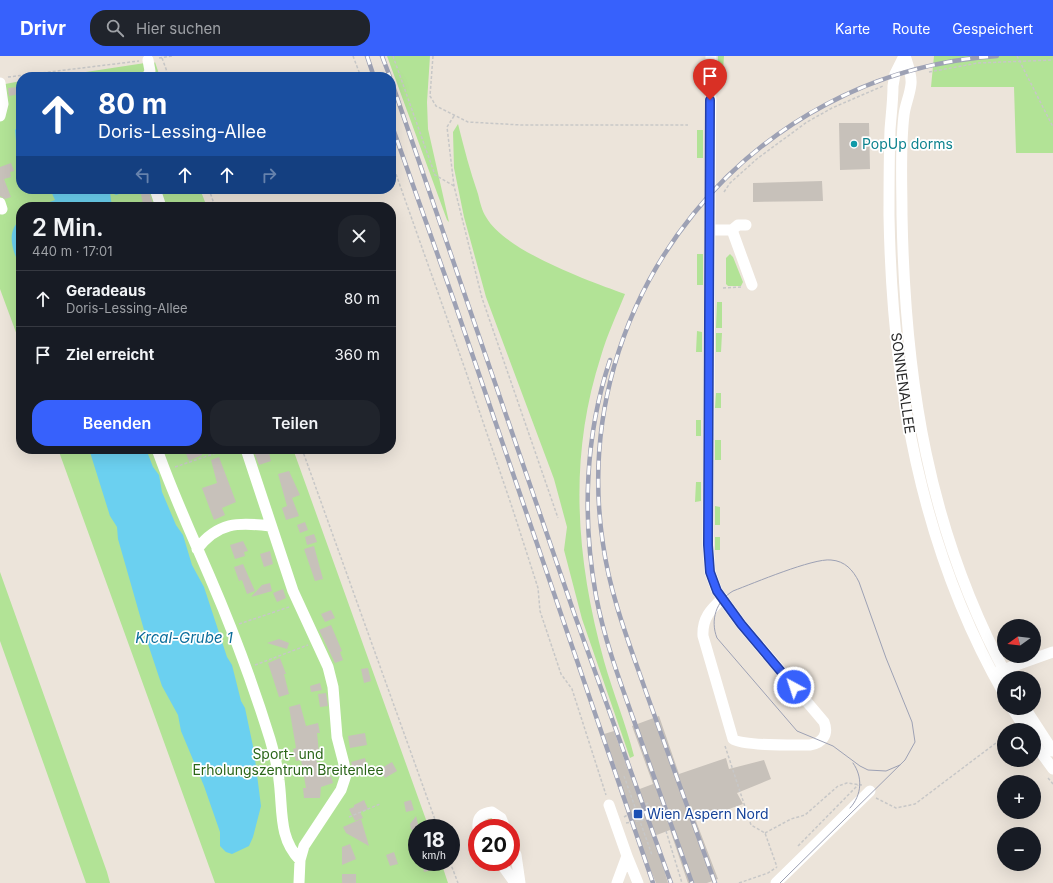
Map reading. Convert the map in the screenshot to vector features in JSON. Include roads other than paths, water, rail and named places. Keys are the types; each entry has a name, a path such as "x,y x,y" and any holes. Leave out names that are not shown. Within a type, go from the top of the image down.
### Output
{"street":[{"path":"711,56 708,545 710,572 717,591 723,598 741,624 824,722 826,730 823,739 819,742 810,746 747,743 733,739 703,636 703,628 707,615 723,598"},
{"path":"904,56 909,69 911,84 904,114 902,147 904,259 911,362 921,431 944,527 964,585 1005,671"},
{"name":"SONNENALLEE","path":"904,56 894,74 889,216 899,363 921,488 944,566 965,619 997,682"},
{"path":"148,60 150,72"},
{"path":"0,116 3,104 4,80"},
{"path":"710,230 732,230 738,225 746,225"},
{"path":"732,230 749,286"},
{"path":"159,454 246,669 274,756 279,778 283,827 286,838 294,854 300,860"},
{"path":"248,454 270,526 298,603 328,667 332,682 336,729 346,775 339,794 308,839 300,860 299,883"},
{"path":"197,549 210,535 223,527 237,524 270,526"},
{"path":"1012,671 1053,652"},
{"path":"992,674 997,674"},
{"path":"1030,715 1053,751"},
{"path":"1041,753 1053,769"},
{"path":"776,883 870,791"},
{"path":"609,805 638,883"},
{"path":"478,819 480,816 492,812 501,819"},
{"path":"616,883 627,856"},
{"path":"506,871 515,883"},
{"path":"518,871 520,883"}],"water":[{"path":"52,194 110,194 111,202 50,202 55,200"},
{"path":"16,225 16,256 12,243 13,230"},
{"name":"Krcal-Grube 1","path":"91,454 148,454 153,467 159,475 162,492 176,525 183,535 192,565 204,587 227,657 232,665 241,701 245,708 254,751 261,806 253,837 249,846 232,854 226,852 220,846 220,832 204,786 181,731 178,715 162,686 148,644 118,539 117,527 110,516"}],"tram line":[{"path":"780,883 787,876 905,760 915,742 912,722 886,658 859,582 851,570 844,564 831,560 822,560 768,577 733,591 727,595 722,600 716,612 714,624 717,638 797,731 833,746 860,766 868,770 886,771 900,765"},
{"path":"850,808 857,797 860,786 860,780 853,763"}],"railway":[{"path":"367,56 372,72"},
{"path":"382,56 388,72"},
{"path":"715,883 627,637 615,600 606,563 603,544 599,453 614,366 646,286 694,214 754,153 826,104 908,71 997,56"},
{"path":"396,95 574,613 671,883"},
{"path":"396,137 454,301 653,883"},
{"path":"610,360 595,418 588,477 589,537 596,596 614,665 692,883"}],"place":[{"name":"PopUp dorms","path":"854,144"},
{"name":"Wien Aspern Nord","path":"638,814"}],"park label":[{"name":"Sport- und Erholungszentrum Breitenlee","path":"288,762"}]}
